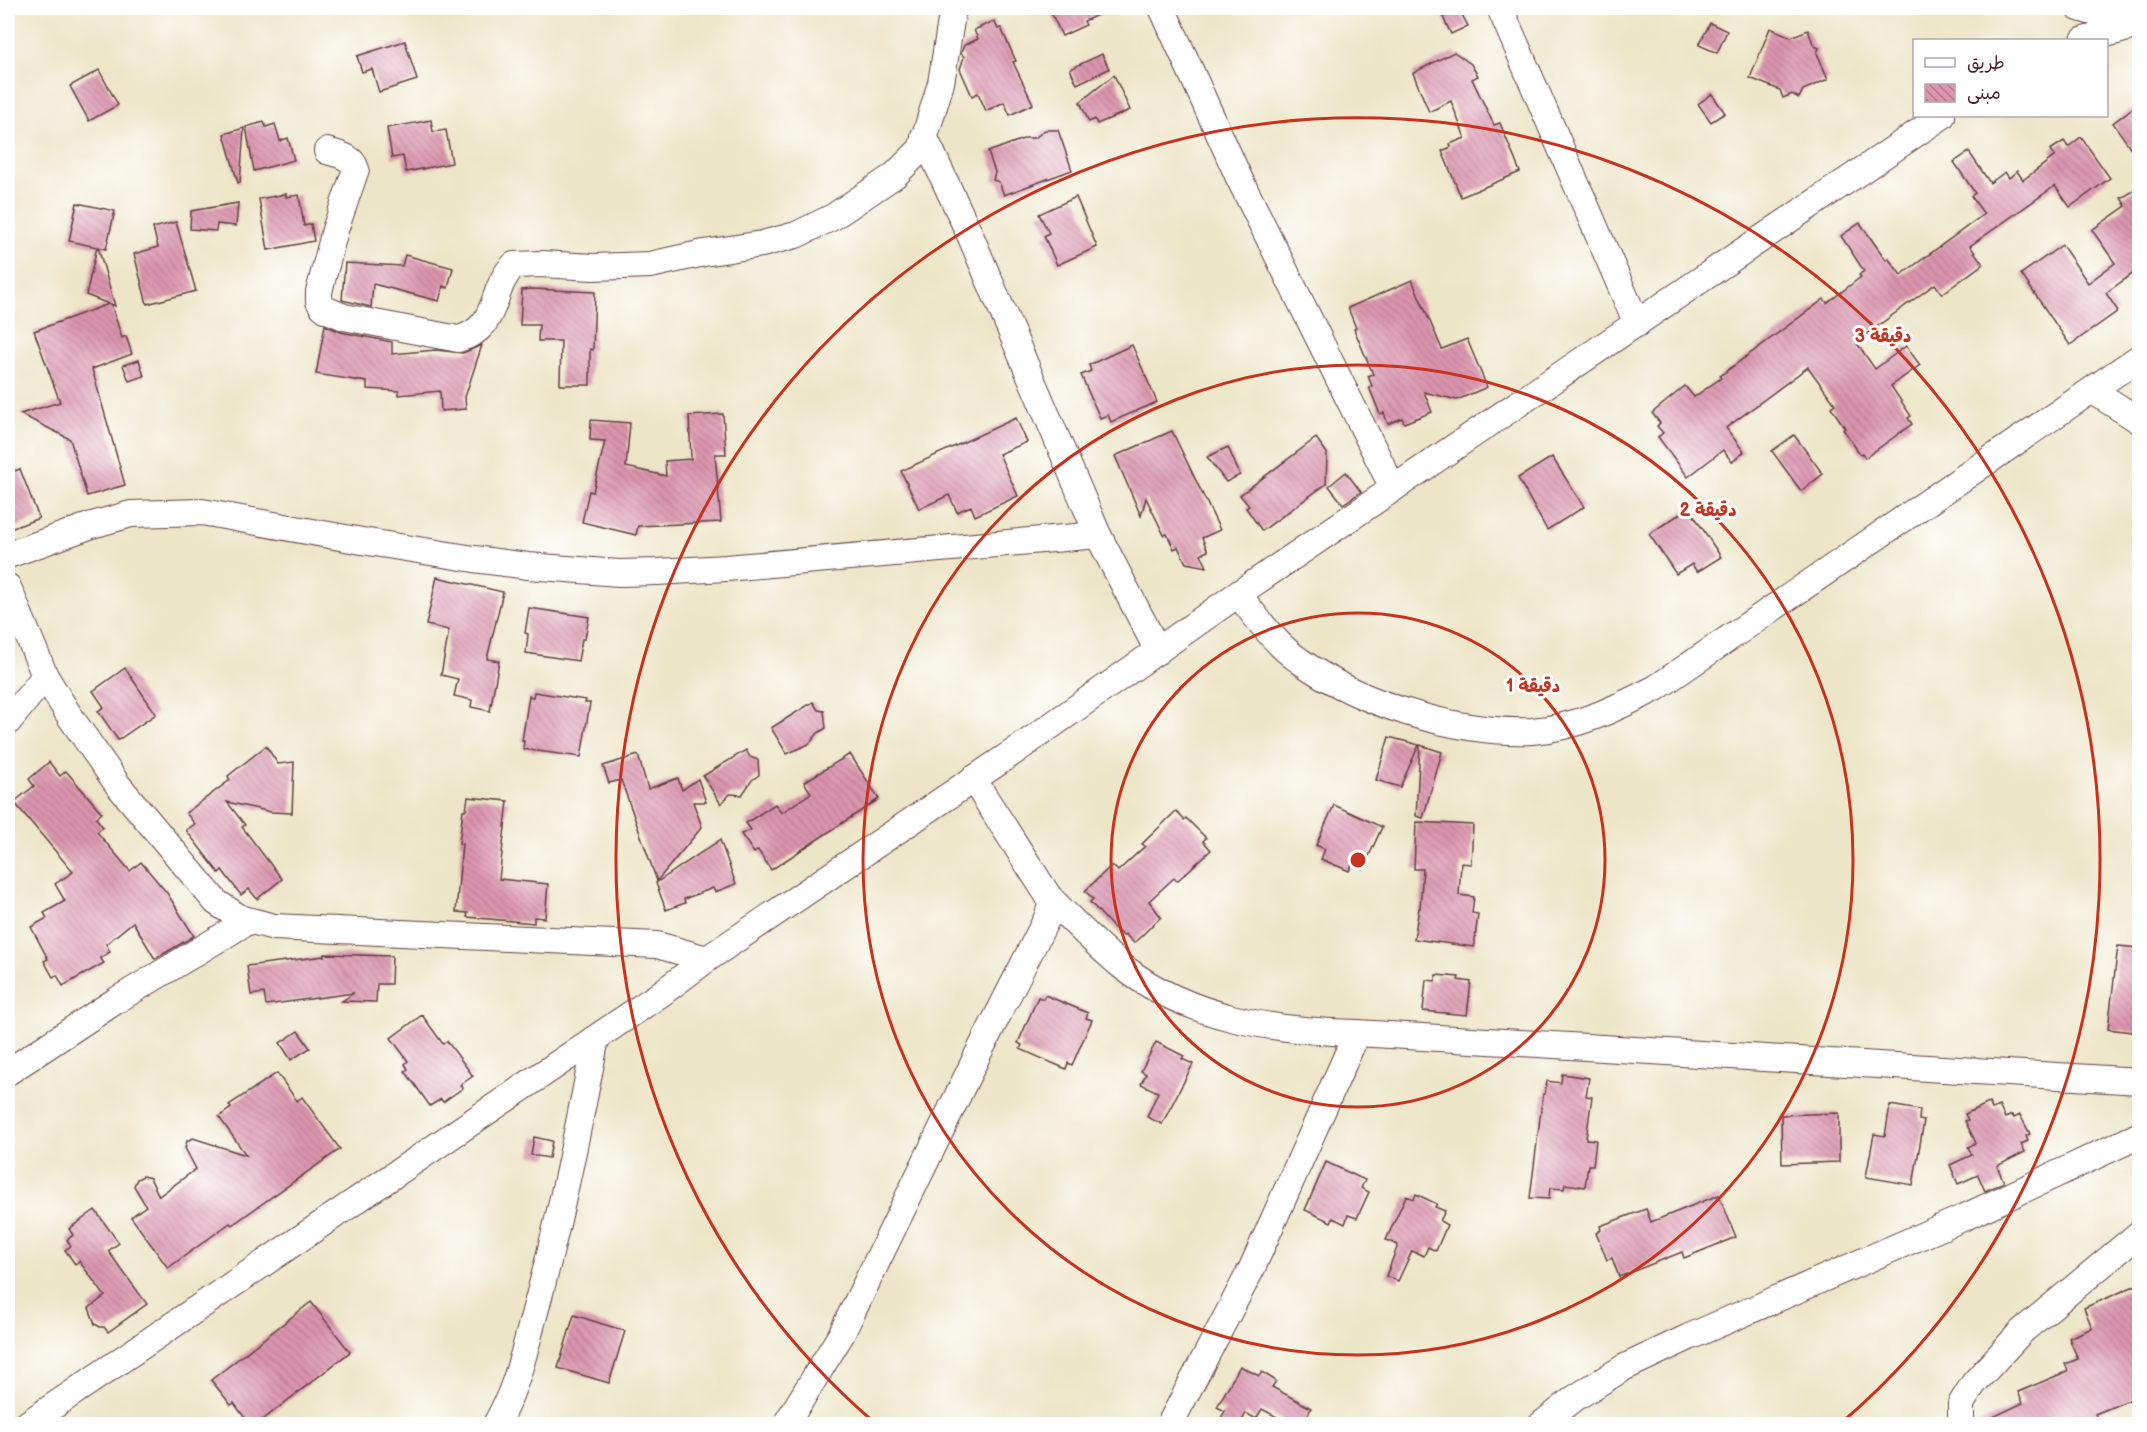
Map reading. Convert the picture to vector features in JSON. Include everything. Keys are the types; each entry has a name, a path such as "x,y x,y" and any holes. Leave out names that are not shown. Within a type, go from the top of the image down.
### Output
{"street":[{"path":"327,151 347,157 354,163 356,169 335,230 322,281 319,301 322,306 336,314 362,321 458,339 479,330 492,313 502,284 514,265 593,267 650,265 704,253 762,244 796,235 833,217 895,175 921,149 941,83 952,8"},
{"path":"1162,8 1240,180 1393,488"},
{"path":"1500,8 1638,324"},
{"path":"2079,8 2138,25"},
{"path":"2088,39 2138,25"},
{"path":"27,1425 596,1038 1393,488 1941,117"},
{"path":"924,136 974,245 1098,535 1158,651"},
{"path":"1238,594 1275,639 1299,661 1370,700 1427,718 1484,728 1533,731 1572,723 1613,710 1656,688 2093,391 2139,357"},
{"path":"2093,391 2139,421"},
{"path":"8,555 92,525 131,514 202,512 474,559 619,573 726,568 1098,535"},
{"path":"8,588 45,676 118,785 216,902 240,918 274,927 657,945 708,959"},
{"path":"8,722 45,676"},
{"path":"973,779 1049,897 1124,967 1176,1000 1225,1018 1268,1026 1326,1032 2139,1081"},
{"path":"786,1425 841,1335 1047,918 1051,905 1049,897"},
{"path":"8,1072 117,1000 248,921"},
{"path":"1170,1425 1252,1268 1357,1033"},
{"path":"496,1425 506,1407 519,1373 547,1268 564,1198 596,1038"},
{"path":"1542,1425 1575,1398 1623,1368 1965,1216 2139,1135"},
{"path":"1961,1425 1961,1404 1974,1383 2013,1341 2139,1233"}],"building":[{"path":"1049,8 1113,8 1084,21 1086,25 1062,36"},
{"path":"1459,9 1468,26 1451,34 1443,17"},
{"path":"994,21 998,29 1001,28 1016,61 1013,62 1033,104 1010,115 1004,102 986,111 978,93 972,96 960,69 964,57 961,53 964,45 978,39 974,30"},
{"path":"1710,23 1727,31 1717,53 1699,45"},
{"path":"1770,28 1791,37 1808,30 1814,46 1819,48 1817,53 1828,79 1803,90 1799,98 1792,94 1783,98 1780,90 1750,78"},
{"path":"405,41 417,80 379,92 372,69 362,72 357,56"},
{"path":"1454,52 1471,64 1478,76 1472,79 1494,125 1500,123 1520,172 1461,197 1442,151 1451,147 1450,144 1465,138 1451,101 1429,112 1413,73"},
{"path":"1102,54 1109,69 1077,84 1070,69"},
{"path":"99,70 118,105 89,121 70,86"},
{"path":"1114,75 1130,110 1097,124 1095,119 1089,122 1080,102"},
{"path":"1712,94 1725,113 1711,122 1698,104"},
{"path":"2139,103 2139,160 2113,123"},
{"path":"431,120 433,132 446,130 452,163 406,172 403,156 392,158 387,128"},
{"path":"264,122 266,127 275,124 280,141 288,138 294,160 254,171 246,127"},
{"path":"244,128 240,183 238,183 224,134"},
{"path":"1045,130 1058,130 1072,170 1004,195 999,182 993,180 995,172 988,152 1026,138 1035,138"},
{"path":"2081,137 2110,178 2070,207 2055,186 1970,246 1983,264 1942,294 1935,284 1856,342 1875,369 1906,346 1920,365 1891,386 1911,416 1908,418 1912,424 1865,458 1843,429 1845,428 1831,407 1835,404 1808,367 1726,428 1744,452 1732,462 1723,450 1688,477 1658,437 1663,433 1657,426 1660,423 1652,413 1685,386 1694,397 1824,299 1827,303 1861,277 1859,275 1864,271 1841,236 1860,223 1886,260 1888,258 1901,275 1984,214 1971,196 1975,193 1954,162 1969,152 1990,183 2005,172 2009,178 2017,171 2023,180 2055,156 2050,150 2064,141 2068,147"},
{"path":"2139,188 2139,269 2106,293 2118,311 2070,345 2021,274 2062,245 2088,283 2115,263 2092,230 2126,206 2121,198"},
{"path":"286,194 286,197 299,195 304,226 311,224 314,241 268,250 259,199"},
{"path":"1076,197 1097,247 1057,265 1044,236 1049,233 1039,214"},
{"path":"77,203 115,211 106,249 98,247 115,306 111,304 122,338 126,336 132,354 92,369 125,485 87,496 70,439 20,414 60,402 34,331 109,304 86,295 97,247 69,241"},
{"path":"238,203 236,226 217,224 216,231 190,229 191,211"},
{"path":"176,222 196,291 147,304 134,254 158,247 153,228"},
{"path":"405,255 453,268 448,288 443,286 439,301 373,284 371,307 342,300 345,263 402,266"},
{"path":"1412,280 1442,349 1467,339 1487,387 1457,400 1424,392 1432,412 1404,423 1402,418 1388,424 1384,413 1380,414 1369,387 1372,386 1368,376 1373,374 1354,329 1356,328 1348,308"},
{"path":"522,290 595,292 593,350 590,349 590,385 560,385 561,341 538,341 539,325 520,325"},
{"path":"325,325 341,332 392,342 392,354 436,350 463,353 482,345 465,397 466,409 441,411 440,391 399,395 399,391 367,389 367,382 316,374"},
{"path":"1132,345 1157,402 1111,422 1108,415 1100,418 1081,375 1091,371 1089,365"},
{"path":"139,360 144,376 129,381 123,365"},
{"path":"723,414 726,454 715,454 721,522 638,526 636,535 582,522 589,491 593,492 605,441 590,440 591,420 630,423 626,467 666,476 665,461 691,459 689,416"},
{"path":"1016,418 1027,442 999,454 1018,496 975,516 971,506 957,512 949,495 919,509 901,471"},
{"path":"1172,431 1220,530 1202,538 1208,551 1201,554 1207,567 1186,563 1178,547 1174,549 1167,534 1164,535 1146,498 1141,516 1115,456"},
{"path":"1794,435 1823,474 1801,491 1772,451"},
{"path":"1316,438 1327,453 1326,484 1262,531 1246,508 1249,506 1240,495"},
{"path":"1228,447 1240,475 1226,482 1207,457"},
{"path":"1552,457 1584,507 1547,530 1518,478"},
{"path":"20,469 39,518 8,530 8,473"},
{"path":"1346,472 1361,492 1343,504 1329,486"},
{"path":"1689,508 1721,557 1697,572 1692,564 1676,574 1649,534"},
{"path":"437,577 503,592 487,659 499,661 490,711 471,707 472,700 454,696 458,679 441,675 449,630 426,625"},
{"path":"529,608 589,617 578,661 526,653 528,634 525,633"},
{"path":"125,668 156,714 118,740 98,711 104,707 93,691"},
{"path":"534,692 586,700 585,703 590,703 581,757 523,749 524,741 522,741 529,696 533,697"},
{"path":"813,702 818,710 824,711 826,728 818,733 809,744 787,754 771,728"},
{"path":"1389,737 1419,745 1400,787 1376,780"},
{"path":"1420,745 1442,752 1423,818 1416,816"},
{"path":"266,746 278,764 294,762 292,813 271,812 227,802 245,825 242,827 282,879 257,899 249,889 241,895 222,870 219,873 186,830 195,824 186,813 230,780 228,776"},
{"path":"746,750 750,757 758,760 759,775 752,780 742,795 730,794 721,804 703,776"},
{"path":"850,754 879,799 771,870 758,850 754,853 741,834 751,830 746,823 775,804 781,813 811,793 804,782"},
{"path":"638,755 648,789 678,778 682,790 698,779 706,802 693,802 702,827 657,881 621,780 609,783 603,766"},
{"path":"49,762 60,776 66,771 102,813 96,818 103,827 97,832 130,871 141,862 167,893 194,936 155,959 133,922 106,944 110,952 100,958 104,963 63,986 57,975 53,977 44,961 48,959 31,927 47,918 44,913 65,901 55,884 73,872 14,802 34,786 29,779"},
{"path":"468,797 508,801 499,879 548,884 545,918 534,917 534,923 467,917 468,913 456,912 462,844 459,844 463,810 466,810"},
{"path":"1334,805 1382,827 1363,869 1352,864 1349,871 1321,859 1325,849 1316,845"},
{"path":"1176,811 1206,838 1203,841 1211,850 1177,881 1174,878 1149,901 1161,917 1134,943 1112,926 1090,902 1093,899 1085,891 1112,865 1118,871 1145,846 1142,844"},
{"path":"1416,822 1473,825 1471,864 1461,863 1459,895 1474,897 1472,913 1478,914 1474,947 1414,939 1420,908 1423,869 1414,869"},
{"path":"720,840 736,884 715,892 713,888 684,899 685,903 666,910 656,883"},
{"path":"2118,946 2139,948 2139,1033 2108,1029"},
{"path":"324,954 392,956 391,984 377,984 376,1002 342,1001 354,993 266,1005 264,993 251,995 247,966 324,956"},
{"path":"1436,975 1459,977 1458,980 1471,982 1467,1015 1423,1011 1426,980 1436,981"},
{"path":"1045,995 1088,1013 1086,1018 1092,1020 1072,1065 1068,1063 1066,1069 1020,1049 1022,1045 1018,1043 1038,997 1043,999"},
{"path":"422,1015 443,1044 447,1041 473,1076 460,1085 463,1088 443,1102 441,1099 430,1106 405,1071 408,1069 405,1064 408,1061 391,1038"},
{"path":"298,1031 310,1048 291,1060 280,1043"},
{"path":"1156,1042 1184,1056 1182,1059 1193,1064 1162,1124 1147,1117 1158,1092 1141,1084 1146,1074 1141,1071"},
{"path":"277,1073 297,1101 302,1097 340,1149 168,1268 131,1217 146,1206 134,1186 137,1179 143,1176 150,1178 159,1196 196,1169 185,1148 187,1141 193,1138 246,1155 219,1117 231,1108 229,1105"},
{"path":"1562,1074 1589,1078 1586,1096 1592,1097 1586,1139 1596,1140 1593,1165 1588,1165 1585,1187 1565,1184 1564,1189 1550,1188 1549,1199 1530,1198 1543,1094 1545,1094 1547,1081 1561,1083"},
{"path":"1989,1103 1992,1109 1999,1106 2005,1118 2020,1115 2030,1134 2026,1136 2028,1141 2021,1144 2025,1152 1997,1166 2004,1182 1985,1191 1978,1175 1958,1184 1950,1165 1972,1155 1968,1147 1976,1143 1965,1121 1968,1120 1965,1114"},
{"path":"1890,1105 1920,1110 1919,1120 1924,1121 1913,1185 1866,1177 1874,1134 1885,1136"},
{"path":"1839,1113 1839,1162 1782,1164 1781,1115"},
{"path":"534,1137 552,1141 549,1158 531,1155"},
{"path":"1326,1162 1365,1180 1361,1188 1369,1192 1357,1218 1348,1215 1345,1224 1333,1218 1331,1222 1305,1210"},
{"path":"1416,1194 1437,1204 1435,1207 1445,1211 1440,1221 1447,1225 1436,1251 1428,1247 1424,1256 1412,1251 1398,1281 1386,1276 1398,1245 1386,1240 1406,1196 1414,1199"},
{"path":"1719,1195 1736,1237 1684,1258 1682,1252 1619,1277 1612,1258 1607,1260 1596,1233 1601,1230 1600,1226 1646,1209 1651,1222"},
{"path":"95,1210 119,1243 108,1251 147,1304 108,1332 104,1327 95,1324 89,1308 105,1296 79,1261 75,1264 65,1250 71,1246 67,1240 73,1235 69,1229"},
{"path":"2139,1284 2139,1396 2095,1414 2097,1418 2082,1425 1976,1425 2023,1403 2018,1392 2068,1371 2065,1364 2078,1359 2069,1338 2092,1328 2084,1308"},
{"path":"311,1302 350,1352 256,1425 250,1425 234,1403 231,1405 211,1380"},
{"path":"574,1315 625,1331 609,1383 558,1368"},
{"path":"1240,1366 1259,1376 1262,1372 1276,1381 1272,1387 1311,1408 1303,1425 1292,1425 1262,1409 1256,1419 1246,1413 1240,1425 1217,1425 1225,1411 1217,1407"}]}
